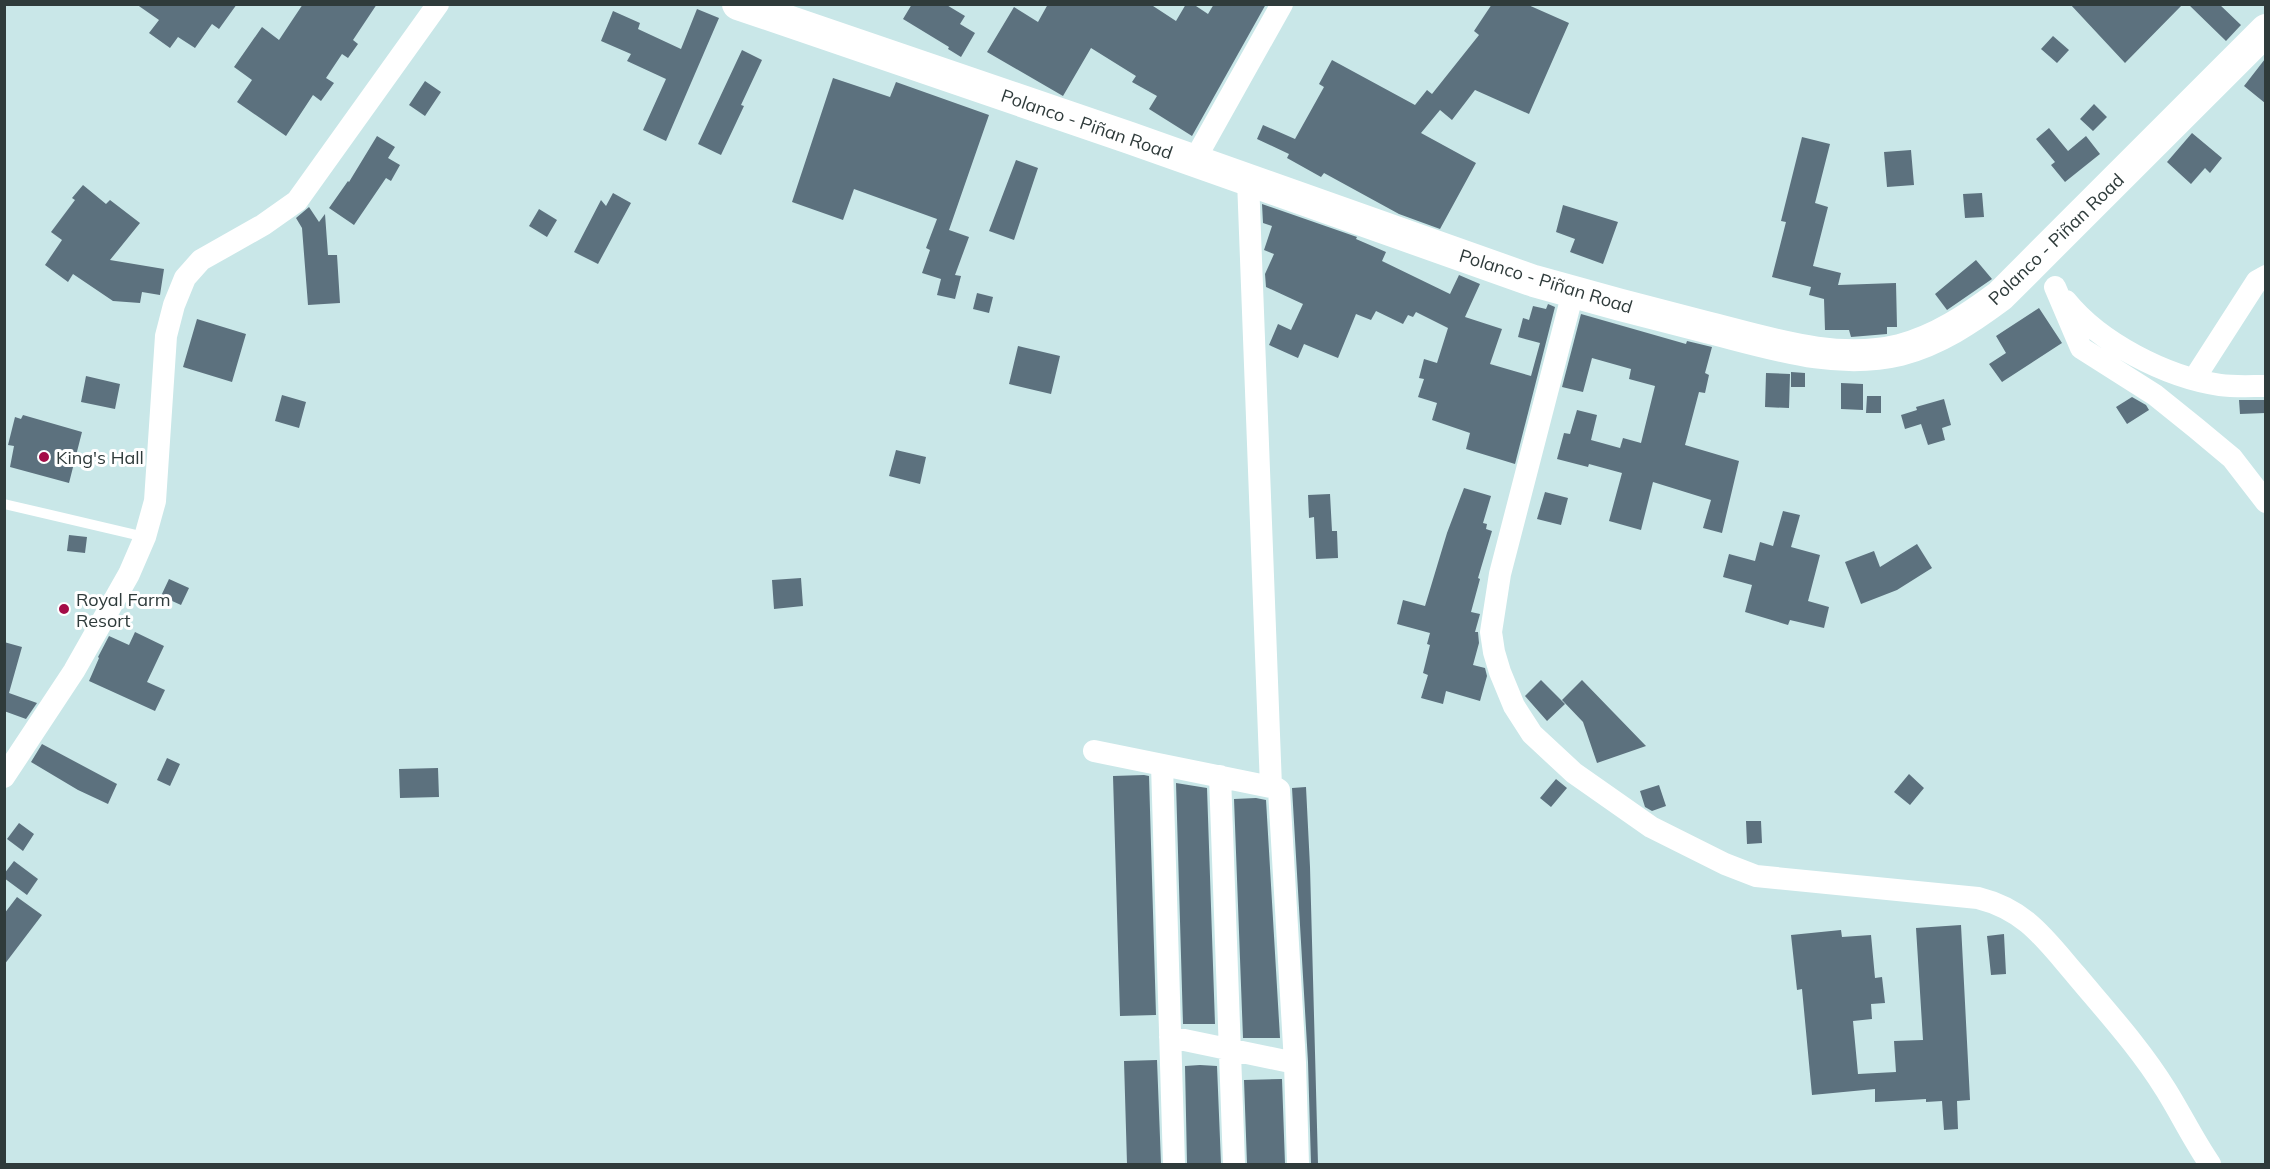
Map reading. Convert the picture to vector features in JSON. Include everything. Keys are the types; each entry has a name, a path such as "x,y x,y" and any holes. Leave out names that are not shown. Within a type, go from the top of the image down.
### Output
{"main road":[{"name":"Polanco - Piñan Road","path":"738,4 1534,281 1785,347 1826,355 1867,355 1900,350 1938,338 2000,296 2265,30"}],"street":[{"path":"4,777 74,671 129,574 145,537 155,501 166,336 174,305 186,278 201,260 263,225 297,201 438,4"},
{"path":"1194,161 1282,4"},
{"path":"1248,180 1271,787"},
{"path":"2034,262 2077,315 2120,347 2164,370 2194,379 2221,385 2265,386"},
{"path":"2194,379 2257,281 2265,276"},
{"path":"2055,287 2081,348 2155,395 2205,435 2232,458 2265,502"},
{"path":"1573,292 1500,574 1491,632 1494,652 1514,706 1532,734 1574,772 1651,827 1725,864 1756,876 1968,896 1999,903 2021,915 2046,940 2137,1048 2165,1089 2210,1164"},
{"path":"1094,751 1279,790 1295,1063 1298,1164"},
{"path":"1162,765 1174,1164"},
{"path":"1220,776 1234,1164"},
{"path":"1170,1037 1295,1063"}],"lane":[{"path":"4,504 145,537"}],"building":[{"path":"136,4 237,4 219,29 212,24 195,48 178,37 170,48 149,33 159,20"},
{"path":"303,4 377,4 353,40 358,44 348,58 342,54 326,78 334,83 321,101 313,95 286,136 237,102 252,80 234,67 262,27 279,40"},
{"path":"912,4 945,4 965,16 960,24 975,33 961,57 903,19"},
{"path":"1048,4 1150,4 1176,21 1186,4 1193,4 1208,14 1214,4 1266,4 1192,136 1149,109 1157,96 1132,82 1136,76 1091,48 1063,96 987,52 1014,7 1038,22"},
{"path":"1492,4 1526,4 1569,23 1529,114 1475,90 1452,120 1440,110 1421,133 1476,163 1440,229 1399,214 1324,173 1321,177 1287,158 1289,154 1257,139 1263,125 1295,139 1324,87 1319,84 1332,60 1415,105 1427,90 1432,94 1479,35 1474,31"},
{"path":"2070,4 2183,4 2125,63"},
{"path":"2188,4 2219,4 2241,25 2226,41"},
{"path":"697,9 719,18 666,141 643,130 666,79 627,61 631,54 601,41 613,11 640,23 638,29 681,49"},
{"path":"2053,36 2069,50 2057,63 2041,49"},
{"path":"742,50 762,60 721,155 698,144"},
{"path":"2265,59 2265,103 2244,86"},
{"path":"833,78 890,97 896,82 989,115 949,230 969,237 955,275 961,276 955,299 937,295 941,279 922,273 930,250 926,248 937,219 854,189 843,220 792,202"},
{"path":"425,81 441,92 425,116 409,105"},
{"path":"2094,104 2107,117 2093,131 2080,119"},
{"path":"2049,128 2068,151 2086,136 2100,154 2065,182 2051,165 2055,162 2036,139"},
{"path":"2192,133 2222,158 2210,173 2205,168 2191,184 2167,162"},
{"path":"377,136 395,147 388,158 400,165 391,181 386,178 354,225 329,208 349,182"},
{"path":"1802,137 1830,144 1815,203 1828,207 1813,266 1841,273 1838,285 1896,283 1897,327 1887,327 1887,334 1851,337 1849,330 1825,330 1824,299 1809,295 1811,287 1772,277 1786,222 1781,221"},
{"path":"1911,150 1914,185 1887,187 1884,152"},
{"path":"1016,160 1038,168 1014,240 989,231"},
{"path":"83,185 106,204 110,200 140,223 110,260 164,269 160,295 142,292 140,303 113,301 73,274 68,282 45,265 62,240 51,232 75,200 72,198"},
{"path":"613,193 631,203 598,264 574,252 601,200 606,206"},
{"path":"1982,193 1984,217 1965,218 1963,194"},
{"path":"1262,204 1357,237 1356,239 1386,252 1382,261 1450,294 1459,275 1480,284 1465,317 1502,329 1490,364 1531,376 1540,343 1518,337 1523,318 1529,320 1533,306 1546,309 1548,304 1555,307 1515,464 1466,449 1470,433 1432,420 1437,403 1418,397 1424,379 1419,378 1424,359 1437,363 1448,328 1416,312 1413,317 1408,315 1403,324 1376,311 1371,320 1356,314 1338,358 1304,344 1298,358 1269,345 1278,324 1291,330 1303,304 1266,287 1265,274 1274,254 1264,250 1272,226 1263,223"},
{"path":"1563,205 1618,222 1603,264 1570,252 1575,239 1556,232"},
{"path":"309,207 319,222 325,214 328,255 337,255 340,303 308,305 302,228 296,218"},
{"path":"539,209 557,220 547,237 529,226"},
{"path":"1976,260 1992,279 1947,310 1935,294"},
{"path":"977,293 993,297 989,313 973,309"},
{"path":"2039,308 2062,343 2002,382 1989,364 2006,353 1996,336"},
{"path":"1581,314 1686,344 1687,341 1712,347 1705,373 1709,375 1705,393 1699,392 1685,445 1739,461 1722,533 1703,528 1711,500 1653,482 1641,530 1609,521 1622,473 1589,464 1588,467 1557,459 1564,433 1570,434 1577,410 1597,415 1591,440 1620,448 1623,438 1641,443 1655,386 1629,379 1631,369 1592,358 1583,392 1562,387"},
{"path":"197,319 246,334 232,382 183,367"},
{"path":"1018,346 1060,356 1051,394 1009,384"},
{"path":"1791,372 1805,373 1805,387 1791,387"},
{"path":"1766,373 1790,374 1789,408 1765,407"},
{"path":"86,376 120,384 115,409 81,402"},
{"path":"1841,383 1863,384 1863,410 1841,409"},
{"path":"282,395 306,402 299,428 275,421"},
{"path":"1867,396 1881,396 1881,413 1866,413"},
{"path":"2132,397 2146,405 2149,410 2127,424 2116,407"},
{"path":"1944,399 1951,425 1942,428 1945,440 1928,445 1921,424 1905,429 1901,415 1917,410 1916,407"},
{"path":"2239,400 2264,400 2265,413 2240,414"},
{"name":"King's Hall","path":"23,415 82,432 69,483 10,467 14,446 8,445 15,417 21,419"},
{"path":"896,450 926,457 920,484 889,476"},
{"path":"1464,488 1491,496 1483,523 1487,524 1486,529 1492,531 1471,612 1480,614 1475,632 1478,632 1479,643 1473,665 1485,668 1487,676 1480,701 1446,691 1443,704 1421,698 1428,675 1423,673 1430,645 1427,644 1430,633 1397,624 1403,600 1425,606 1447,533"},
{"path":"1545,492 1568,498 1561,525 1537,519"},
{"path":"1330,494 1332,531 1337,531 1338,558 1316,559 1314,517 1309,518 1308,495"},
{"path":"1783,511 1800,515 1791,547 1820,555 1808,601 1829,607 1824,628 1790,620 1788,625 1745,612 1752,585 1723,577 1729,554 1755,561 1760,542 1773,546"},
{"path":"69,535 87,537 85,553 67,551"},
{"path":"1917,544 1932,568 1897,590 1861,604 1845,562 1874,551 1880,567"},
{"path":"801,578 803,606 774,609 772,580"},
{"path":"169,579 189,588 181,605 161,596"},
{"path":"135,632 164,646 147,682 165,690 155,711 89,681 109,636 129,645"},
{"path":"4,642 22,647 9,693 37,703 26,719 4,711"},
{"path":"1541,680 1565,704 1547,721 1525,696"},
{"path":"1582,680 1646,746 1597,763 1583,722 1562,700"},
{"path":"42,744 117,784 108,804 78,790 31,762"},
{"path":"167,758 180,764 170,786 157,780"},
{"path":"438,768 439,797 400,798 399,769"},
{"path":"1909,774 1924,788 1910,805 1894,792"},
{"path":"1113,776 1149,776 1156,1015 1120,1016"},
{"path":"1556,779 1567,788 1551,807 1540,798"},
{"path":"1176,783 1207,788 1215,1024 1183,1024"},
{"path":"1659,785 1666,806 1652,811 1645,807 1640,791"},
{"path":"1306,787 1318,1164 1311,1164 1308,1062 1292,788"},
{"path":"1234,799 1266,800 1280,1038 1243,1038"},
{"path":"1746,821 1761,821 1762,843 1747,844"},
{"path":"19,823 34,834 23,851 7,839"},
{"path":"14,861 38,879 27,895 4,878 4,874"},
{"path":"17,897 42,915 4,965 4,914"},
{"path":"1961,925 1970,1100 1957,1101 1958,1129 1944,1130 1942,1101 1926,1102 1926,1099 1875,1102 1875,1089 1812,1095 1802,989 1797,990 1791,935 1841,930 1842,937 1871,935 1875,978 1882,977 1885,1003 1871,1004 1872,1019 1853,1021 1858,1074 1896,1072 1894,1041 1923,1040 1916,928"},
{"path":"2004,934 2006,974 1991,975 1987,936"},
{"path":"1157,1060 1161,1164 1127,1164 1124,1061"},
{"path":"1185,1066 1217,1066 1221,1164 1187,1164"},
{"path":"1282,1079 1285,1164 1247,1164 1244,1080"}],"place":[{"name":"King's Hall","path":"44,457"},
{"name":"Royal Farm Resort","path":"64,609"}]}
